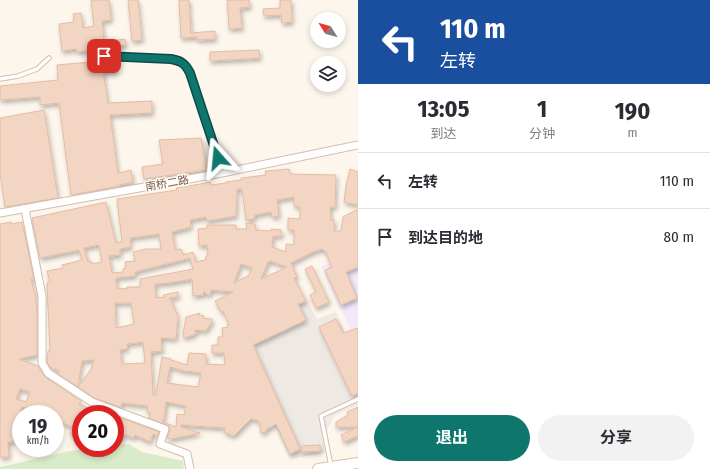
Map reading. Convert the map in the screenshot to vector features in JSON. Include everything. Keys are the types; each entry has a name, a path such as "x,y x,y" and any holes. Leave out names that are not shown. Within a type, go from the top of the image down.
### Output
{"main road":[{"path":"318,469 358,463"}],"street":[{"name":"南桥二路","path":"0,214 222,173 358,145"},
{"path":"25,209 42,296 42,363 48,373 92,402 165,429 160,444 187,454 190,469"}],"lane":[{"path":"104,56 171,59 181,61 187,66 222,173"},
{"path":"0,79 18,76 37,69 49,58"},
{"path":"332,467 321,416 358,399"}],"shaded area":[{"path":"358,233 358,346 321,267 346,255"},
{"path":"307,301 317,319 336,312 358,362 358,405 334,416 323,438 325,453 290,459 243,359 257,349 247,331"}],"green space":[{"path":"124,444 129,444 142,452 183,461 184,469 0,469 0,467 44,457 64,457 64,452 72,451 72,457 124,457"}],"building":[{"path":"91,0 109,0 111,20 102,21 104,42 125,39 126,45 77,52 76,49 62,51 59,24 74,22 73,14 81,13 83,28 94,26"},
{"path":"128,0 138,0 142,40 132,41"},
{"path":"179,0 189,0 191,33 215,31 215,39 197,40 197,37 181,38"},
{"path":"227,0 249,0 250,7 240,8 242,28 229,29"},
{"path":"280,0 291,0 292,22 282,23 281,15 264,16 263,9 280,8"},
{"path":"259,50 260,58 210,61 210,52"},
{"path":"115,60 116,70 103,71 108,103 152,101 152,113 110,115 118,173 131,170 133,182 119,185 120,186 71,195 59,103 40,105 40,97 0,100 0,86 58,80 57,65"},
{"path":"44,110 58,198 5,207 0,173 0,118"},
{"path":"201,138 207,170 144,179 142,167 163,164 159,140"},
{"path":"289,169 290,174 336,175 335,207 330,207 331,221 334,219 334,231 341,231 343,217 358,209 358,267 346,272 357,298 341,305 325,270 332,267 325,251 322,249 313,252 291,263 297,277 294,278 306,301 298,304 306,320 253,345 300,449 290,454 276,424 266,430 266,432 261,433 259,421 251,419 234,436 224,432 225,428 181,425 181,427 200,433 171,439 167,438 170,430 169,426 149,418 150,413 147,412 148,406 122,403 122,405 115,405 94,398 58,374 59,371 50,367 47,362 48,351 50,351 47,283 50,282 47,271 63,268 62,265 82,260 79,250 40,258 32,218 106,202 116,243 122,242 117,199 177,190 176,188 210,182 211,185 226,183 241,180 241,178 266,175 265,171","holes":["237,189 242,189 246,220 254,219 255,215 271,212 272,217 279,216 277,200 294,197 294,206 300,207 300,219 288,218 288,230 294,230 294,245 286,244 286,252 272,247 273,236 282,236 281,230 256,230 255,224 246,223 247,229 236,229 236,225 207,225 207,228 198,229 199,246 207,245 208,252 205,260 196,262 193,252 183,255 181,249 175,250 172,232 191,227 190,220 206,217 207,221 236,216","159,234 161,249 145,249 133,252 135,261 125,262 126,268 123,269 123,272 112,273 109,256 120,255 120,249 131,247 130,238","99,245 102,262 92,264 91,261 88,262 84,248","190,258 193,269 140,279 140,287 127,287 127,289 117,288 116,278 135,276 135,272","270,261 287,267 261,279 268,262","241,264 252,268 249,275 234,283","192,279 193,296 203,295 204,291 206,294 210,295 211,290 233,292 215,301 221,312 223,311 229,324 227,325 228,327 222,328 223,337 218,337 218,345 212,345 212,353 224,353 225,365 206,364 206,354 189,353 187,365 162,357 156,395 153,395 151,352 162,351 161,338 176,339 178,316 171,300 169,299 178,297 178,292 156,298 155,284","115,303 131,303 134,324 116,328","143,342 145,363 122,364 120,350 127,349 127,344","94,360 91,369 78,387 82,361","170,367 188,372 201,373 198,387 167,383","166,402 186,406 184,415 177,414 176,427 163,422"]},
{"path":"350,169 358,172 358,205 344,202"},
{"path":"22,222 34,279 31,279 35,291 37,313 37,355 19,359 38,366 45,377 81,401 79,405 72,405 72,428 64,424 64,405 12,405 12,442 8,442 9,457 0,457 0,224","holes":["20,389 30,392 26,402 16,399"]},
{"path":"312,266 329,302 316,308 310,295 316,292 305,269"},
{"path":"200,313 199,315 204,316 203,318 212,319 212,322 206,331 195,330 196,334 184,338 183,334 186,317"},
{"path":"336,319 343,333 358,328 358,393 352,396 319,327"},
{"path":"358,407 358,427 336,427 336,422 348,415 347,412"},
{"path":"124,419 159,432 157,436 153,434 150,442 135,435 134,438 124,434"},
{"path":"358,427 358,436 344,442 341,435"},
{"path":"320,445 320,451 302,452 302,446"}],"route":[{"path":"104,56 171,59 181,61 187,66 218,158"}]}
